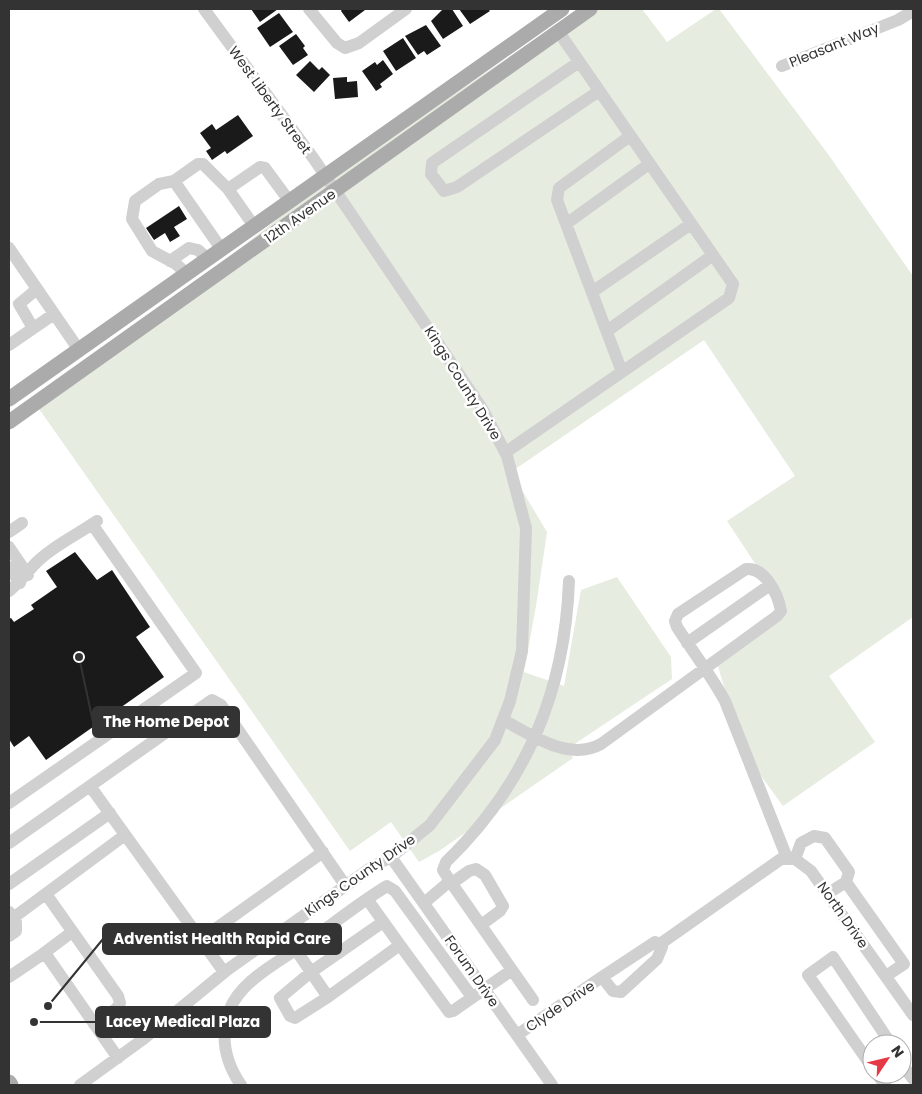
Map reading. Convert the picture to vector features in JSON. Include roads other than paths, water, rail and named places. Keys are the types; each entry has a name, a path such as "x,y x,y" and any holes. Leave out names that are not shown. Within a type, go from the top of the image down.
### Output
{"main road":[{"name":"12th Avenue","path":"9,398 562,9"},
{"name":"12th Avenue","path":"9,422 590,9"},
{"path":"25,410 28,399 67,369 75,360 79,350"}],"street":[{"path":"309,9 333,39 345,48 359,42 406,9"},
{"name":"West Liberty Street","path":"207,10 336,191"},
{"name":"Pleasant Way","path":"782,66 898,20 913,11"},
{"path":"506,452 728,298 733,284 558,31"},
{"path":"579,62 432,164 431,174 444,191 457,187 599,91"},
{"path":"622,372 557,200 558,188 630,136"},
{"path":"187,274 152,250 132,219 135,201 159,184 174,181 198,164 203,164 228,189 254,226"},
{"path":"566,224 649,164"},
{"path":"228,189 260,167 265,168 290,202"},
{"path":"174,181 222,250"},
{"name":"Kings County Drive","path":"80,1085 118,1058 224,972 346,885 391,857 430,825 495,740 510,701 522,651 526,528 506,452 459,371 336,191"},
{"path":"592,292 690,224"},
{"path":"9,248 79,350"},
{"path":"170,261 189,248 198,250 208,259"},
{"path":"607,331 713,255"},
{"path":"33,328 19,304 37,289"},
{"path":"9,345 54,314"},
{"path":"9,532 22,522"},
{"path":"9,590 24,579 33,566 95,522 196,673 9,803"},
{"path":"9,548 24,579"},
{"path":"9,568 24,579"},
{"path":"503,720 535,737 565,749 578,752 590,750 705,670 777,616 781,610 779,601 761,573 754,568 746,569 678,614 675,621 677,628 705,670 725,701 791,859"},
{"path":"533,1000 443,870 446,862 482,823 506,791 535,737 552,695 564,648 569,581"},
{"path":"687,643 770,585"},
{"path":"9,843 212,700 221,705 346,885"},
{"path":"90,786 224,972"},
{"path":"9,884 110,813"},
{"path":"9,936 16,931 16,922 11,915 46,894 125,835"},
{"path":"791,859 801,843 814,836 825,838 849,872 846,882 827,894"},
{"path":"200,940 322,852"},
{"name":"Forum Drive","path":"391,857 552,1085"},
{"path":"660,944 753,877 781,859 791,859"},
{"name":"North Drive","path":"791,859 811,871 913,1015"},
{"path":"424,903 451,882 468,871 476,869 485,875 503,906 500,911 481,925"},
{"path":"846,882 904,964 886,976"},
{"path":"241,1085 229,1064 225,1050 226,1022 232,1005 246,986 387,886 395,891 472,997"},
{"path":"46,894 120,1003 116,1009 94,1024"},
{"path":"367,899 449,1012 512,970"},
{"path":"384,922 311,972 280,998 286,1011 295,1018 328,997 400,945"},
{"path":"9,977 72,932"},
{"name":"Clyde Drive","path":"517,1035 651,943 660,944 662,953 657,960 621,992 613,991 602,977"},
{"path":"296,950 328,997"},
{"path":"40,956 47,956 118,1058"},
{"path":"862,1051 808,975 833,958 884,1034"}],"place":[{"name":"The Home Depot","path":"79,657"},
{"name":"Adventist Health Rapid Care","path":"48,1006"},
{"name":"Lacey Medical Plaza","path":"34,1022"}]}
